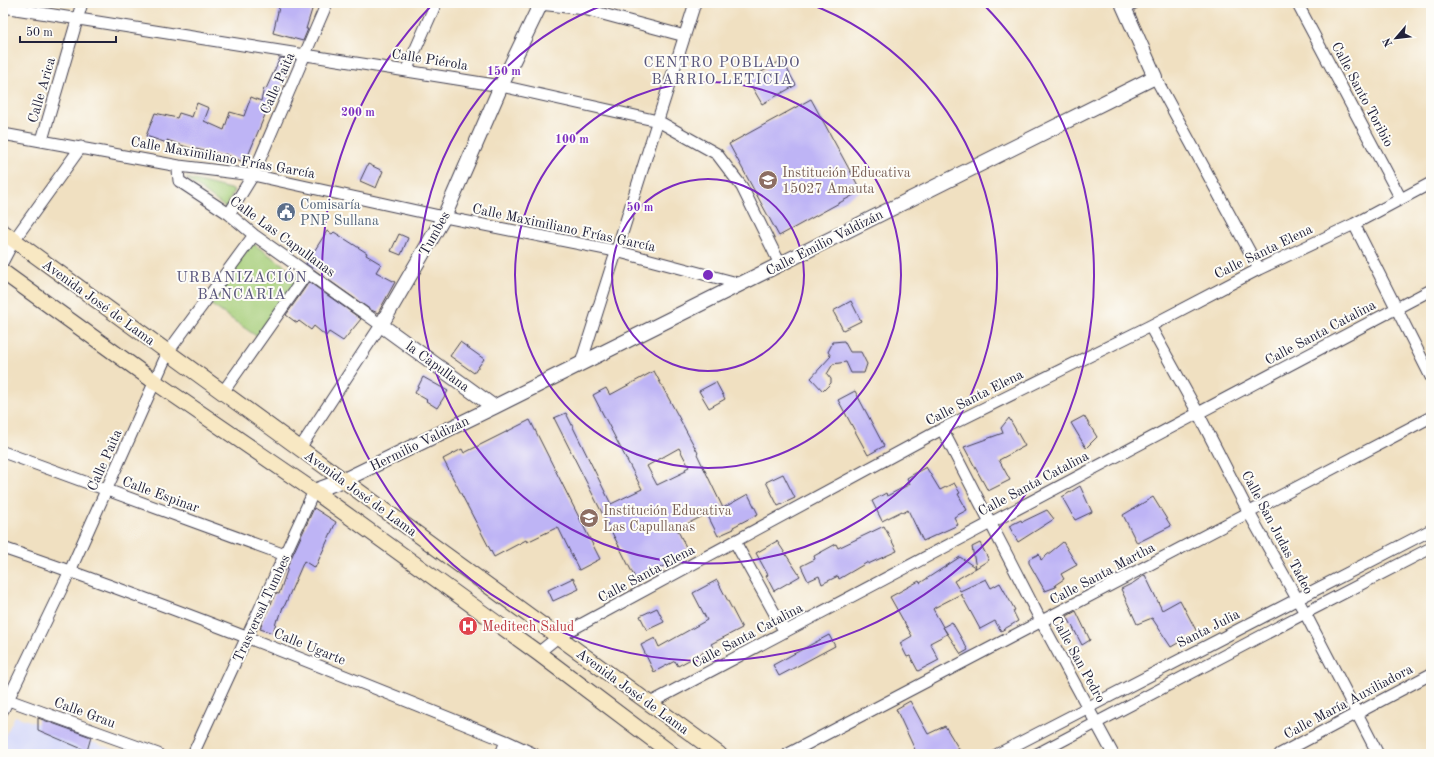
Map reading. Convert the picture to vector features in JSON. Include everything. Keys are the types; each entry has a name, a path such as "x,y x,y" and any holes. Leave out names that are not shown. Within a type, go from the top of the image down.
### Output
{"main road":[{"name":"Avenida José de Lama","path":"9,236 719,754"},
{"name":"Avenida José de Lama","path":"3,272 155,382 314,491 538,653 672,754"}],"street":[{"name":"Calle Arica","path":"42,140 82,3"},
{"name":"Calle Paita","path":"229,214 253,175 327,3"},
{"path":"406,71 436,3"},
{"path":"581,364 695,3"},
{"name":"Calle Santo Toribio","path":"1297,3 1401,199"},
{"path":"541,4 584,9 684,36"},
{"name":"Tumbes","path":"300,448 381,325 444,217 501,86 541,4"},
{"path":"1127,5 1155,77 1259,268"},
{"name":"Calle Piérola","path":"3,7 501,86 658,121 716,154 742,186 780,264"},
{"name":"Calle Emilio Valdizán","path":"494,407 1155,77"},
{"name":"Calle Maximiliano Frías García","path":"3,134 179,166 253,175 444,217 616,251 741,284"},
{"path":"3,261 9,236 81,147"},
{"name":"Calle Las Capullanas","path":"179,166 179,181 229,214 254,235 381,325"},
{"name":"Calle Santa Elena","path":"538,653 558,637 942,429 1150,326 1259,268 1354,224 1431,183"},
{"path":"1354,224 1431,377"},
{"name":"Calle Paita","path":"3,710 5,699 70,571 168,352 254,235"},
{"path":"223,392 307,273"},
{"name":"Calle Santa Catalina","path":"650,703 1431,290"},
{"name":"la Capullana","path":"381,325 494,407"},
{"name":"Calle San Judas Tadeo","path":"1150,326 1198,413 1249,513 1305,613 1378,754"},
{"name":"Hermilio Valdizan","path":"344,480 494,407"},
{"name":"Calle Santa Martha","path":"788,754 1431,418"},
{"name":"Calle San Pedro","path":"942,429 1041,621 1113,754"},
{"name":"Calle Espinar","path":"3,452 285,556"},
{"path":"314,491 344,480"},
{"name":"Trasversal Tumbes","path":"193,754 314,491"},
{"name":"Santa Julia","path":"998,754 1088,706 1431,530"},
{"path":"735,542 785,632"},
{"name":"Calle Ugarte","path":"3,548 70,571 248,637 506,741 534,754"},
{"path":"1037,754 1431,548"},
{"name":"Calle María Auxiliadora","path":"1280,754 1431,674"},
{"name":"Calle Grau","path":"5,699 158,754"},
{"path":"501,754 506,741"}],"shaded area":[{"path":"15,716 127,754 3,754 3,740"}],"green space":[{"path":"186,178 234,190 226,208"},
{"path":"252,243 301,277 259,338 210,304"}],"building":[{"path":"280,3 314,3 306,29 308,29 303,41 273,33"},
{"path":"280,58 293,60 279,91 278,90 272,103 270,103 245,163 225,154 225,156 195,150 167,140 167,143 146,136 155,113 177,118 179,113 192,117 197,103 209,108 204,121 224,130 230,112 244,116 251,97 261,101 264,88 266,89"},
{"path":"782,60 796,85 762,104 748,80"},
{"path":"811,99 861,191 779,236 729,144"},
{"path":"368,164 383,171 376,188 360,181"},
{"path":"327,231 332,234 334,232 367,253 366,255 381,264 376,272 395,282 378,313 371,310 306,264"},
{"path":"399,234 408,238 401,255 391,251"},
{"path":"309,282 361,319 343,341 329,332 326,336 314,326 311,330 299,321 297,323 286,315"},
{"path":"851,301 861,321 843,330 833,311"},
{"path":"844,341 850,352 861,352 867,364 864,373 851,373 846,362 833,364 827,374 831,379 831,383 823,391 811,378 831,356 828,352 833,342"},
{"path":"460,342 484,359 474,373 450,356"},
{"path":"654,371 698,453 697,454 723,508 748,494 758,514 733,527 734,529 718,536 707,514 677,529 689,553 636,580 554,418 566,413 611,504 642,489 593,395 606,388 610,395","holes":["679,448 689,467 685,469 686,471 657,485 647,466"]},
{"path":"423,377 448,391 437,408 415,393"},
{"path":"716,382 725,399 709,408 699,391"},
{"path":"855,391 884,446 868,455 838,400"},
{"path":"1084,416 1097,437 1086,448 1071,423"},
{"path":"1009,418 1025,446 999,460 1010,480 988,491 964,447 1003,433 1001,428"},
{"path":"530,420 600,559 579,570 558,527 527,542 526,540 494,557 443,459 462,449 464,453"},
{"path":"926,467 940,490 954,483 967,510 954,517 958,525 923,541 908,510 903,513 902,511 882,521 872,501 886,493 887,496 910,484 907,478"},
{"path":"783,474 795,498 778,506 766,482"},
{"path":"1080,486 1092,512 1075,520 1062,497"},
{"path":"1153,497 1171,526 1137,543 1123,515"},
{"path":"314,508 336,522 315,568 304,561 279,619 277,619 273,633 260,629 275,593 279,594 288,568 287,567"},
{"path":"1047,510 1054,519 1018,542 1009,526 1021,520 1022,522"},
{"path":"884,526 897,551 868,564 868,562 839,579 838,576 822,584 819,576 808,581 801,566 815,559 814,556 836,544 838,548"},
{"path":"777,541 800,576 774,591 766,576 768,575 756,553"},
{"path":"1063,542 1077,565 1061,574 1064,579 1055,585 1056,587 1045,591 1029,563 1029,559 1039,554 1041,560"},
{"path":"980,543 989,560 976,568 972,547"},
{"path":"960,557 976,568 954,581 960,591 986,579 991,588 1000,583 1015,610 1013,611 1018,621 1001,631 995,621 980,629 961,594 933,609 947,634 930,643 939,660 918,671 910,656 907,657 900,643 912,636 890,597 919,581 920,583"},
{"path":"1145,575 1162,610 1180,600 1197,632 1171,647 1152,618 1137,624 1121,589"},
{"path":"573,578 579,589 553,601 548,590"},
{"path":"717,580 742,628 711,644 713,647 678,666 675,661 654,672 641,645 655,638 659,647 707,620 693,593"},
{"path":"657,608 664,622 647,630 640,616"},
{"path":"1076,611 1090,640 1082,645 1067,616"},
{"path":"952,622 968,650 961,654 943,627"},
{"path":"829,635 835,646 779,676 773,665"},
{"path":"910,701 928,734 945,726 962,754 917,754 896,709"},
{"path":"38,718 91,737 87,751 38,730"}],"place":[{"name":"Institución Educativa 15027 Amauta","path":"768,180"},
{"name":"Comisaría PNP Sullana","path":"286,212"},
{"name":"Institución Educativa Las Capullanas","path":"589,518"},
{"name":"Meditech Salud","path":"468,626"}],"district":[{"name":"CENTRO POBLADO BARRIO LETICIA","path":"722,70"},
{"name":"URBANIZACIÓN BANCARIA","path":"242,286"}]}
